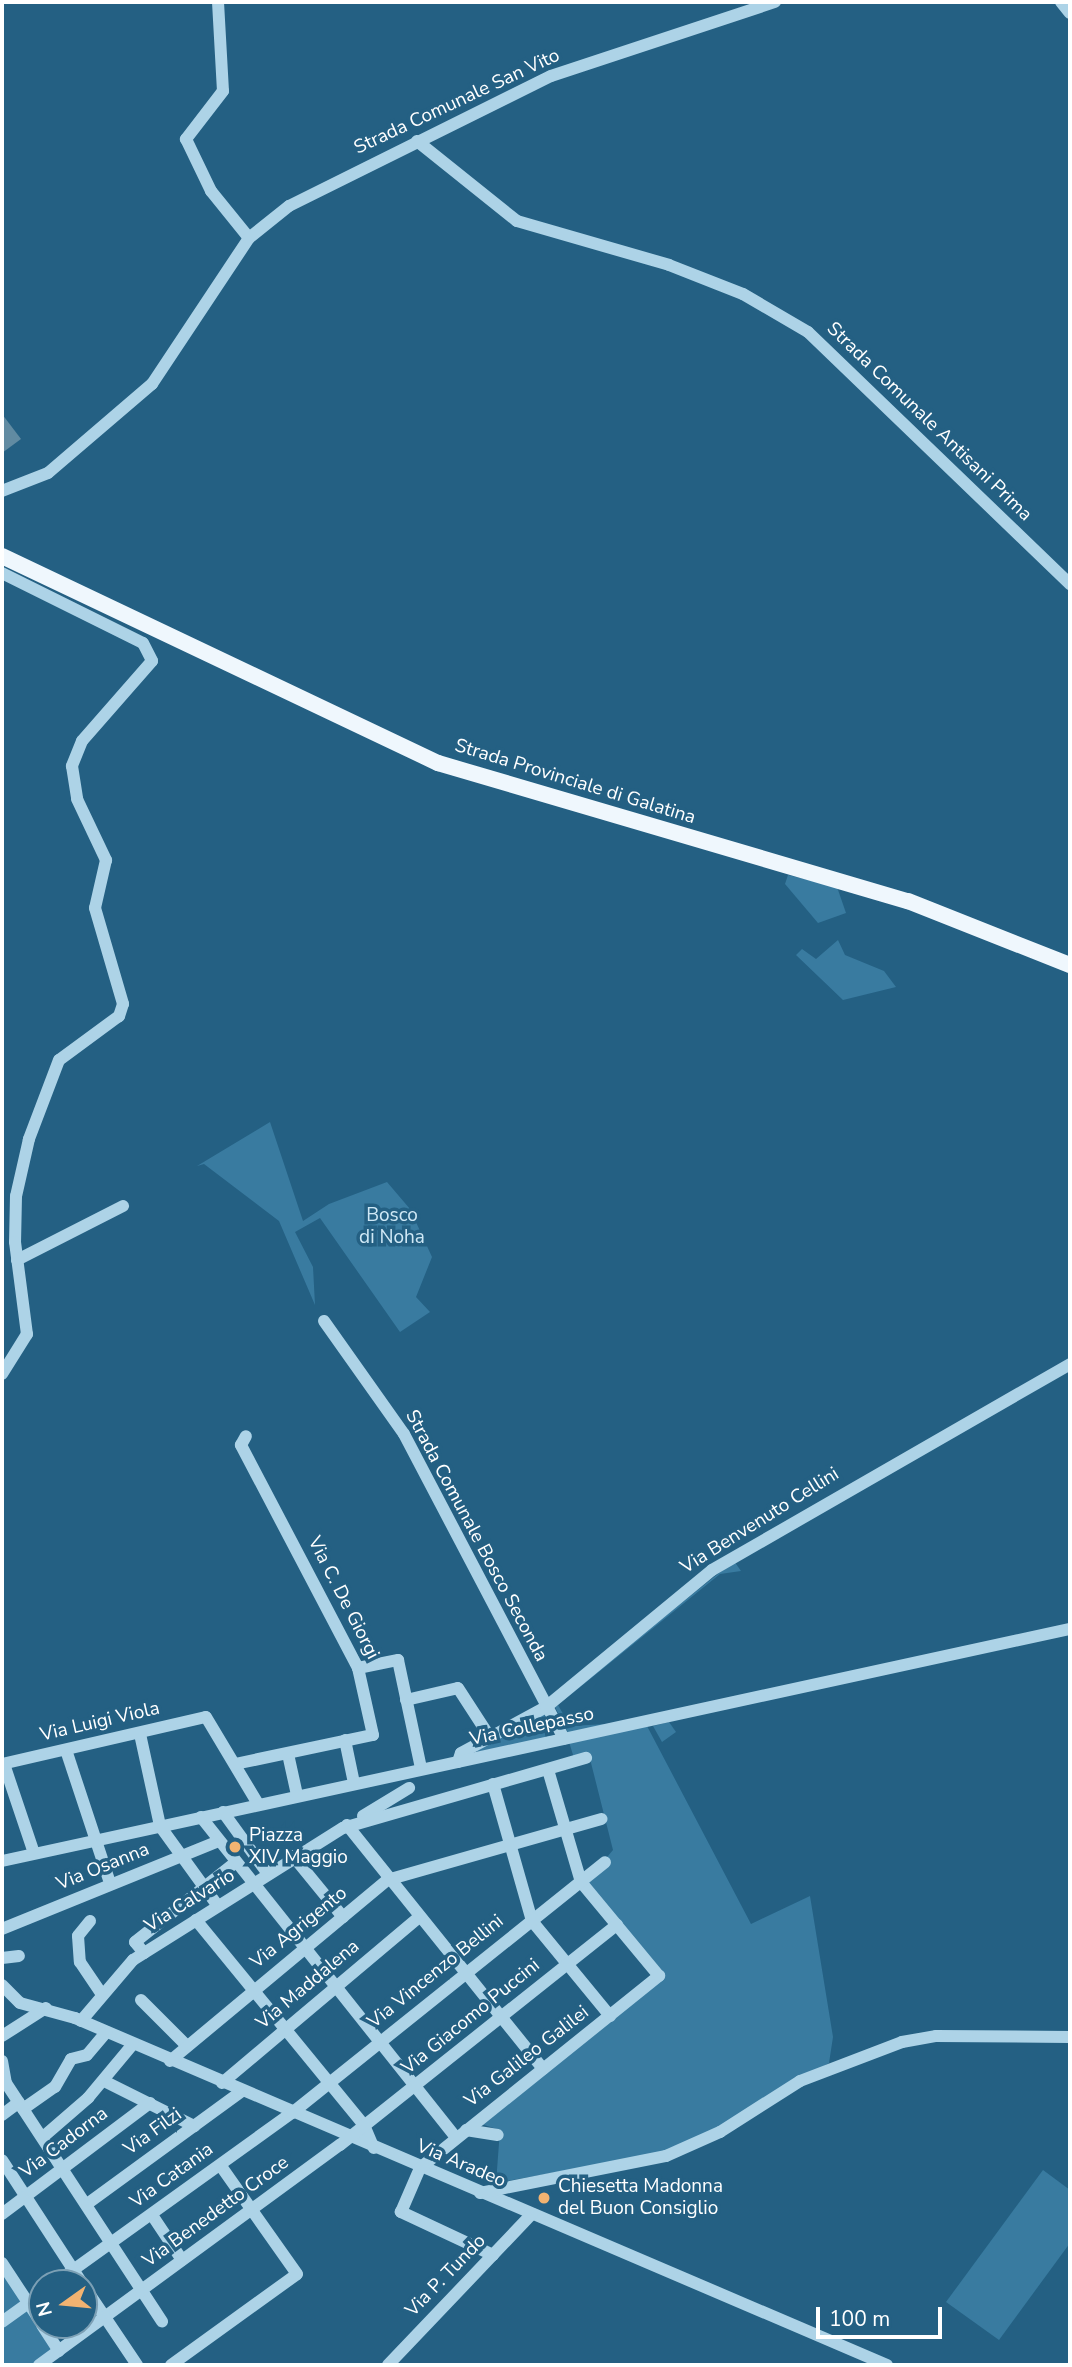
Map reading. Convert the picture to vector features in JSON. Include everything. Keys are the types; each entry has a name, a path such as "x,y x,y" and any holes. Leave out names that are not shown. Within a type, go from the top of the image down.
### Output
{"main road":[{"name":"Strada Provinciale di Galatina","path":"4,559 438,763 908,901 1070,965"}],"street":[{"path":"218,2 223,90 186,139 211,191 249,238"},
{"name":"Strada Comunale San Vito","path":"2,491 48,472 152,384 249,238 289,206 551,76 775,2"},
{"path":"1061,2 1070,13"},
{"name":"Strada Comunale Antisani Prima","path":"417,141 517,221 669,265 743,294 808,332 1070,584"},
{"path":"2,1374 27,1334 16,1260 19,1177 51,1078 59,1060 119,1016 123,1004 95,908 106,859 77,799 72,766 82,741 152,661 143,643 4,559"},
{"path":"16,1260 123,1206"},
{"name":"Strada Comunale Bosco Seconda","path":"324,1321 404,1434 565,1739"},
{"name":"Via Benvenuto Cellini","path":"458,1762 461,1753 546,1707 712,1570 1070,1364"},
{"name":"Via C. De Giorgi","path":"235,1764 373,1735 358,1668 242,1445 246,1436"},
{"name":"Via Collepasso","path":"2,1861 1070,1629"},
{"path":"358,1668 398,1660 421,1768"},
{"path":"406,1700 458,1688 489,1736"},
{"name":"Via Luigi Viola","path":"3,1764 206,1717 235,1764"},
{"path":"140,1734 160,1826 218,1906"},
{"path":"345,1740 354,1783"},
{"path":"66,1750 110,1884"},
{"path":"288,1754 297,1796"},
{"name":"Via Calvario","path":"343,1828 586,1758"},
{"path":"3,1764 34,1853"},
{"path":"235,1764 258,1804"},
{"path":"548,1770 581,1882 617,1925"},
{"path":"405,1772 413,1806"},
{"path":"493,1784 532,1921 610,2016"},
{"name":"Via Calvario","path":"81,2021 101,1993 144,1953 293,1856 409,1788"},
{"path":"223,1812 268,1874"},
{"path":"201,1816 252,1884 417,2085 461,2134 498,2135"},
{"name":"Via Agrigento","path":"170,2061 387,1880 601,1819"},
{"path":"343,1828 543,2069"},
{"name":"Via Osanna","path":"2,1928 219,1840"},
{"path":"293,1856 343,1917"},
{"path":"144,1953 135,1942 236,1862"},
{"name":"Via Vincenzo Bellini","path":"292,2113 605,1862"},
{"name":"Via Maddalena","path":"222,2083 419,1917"},
{"path":"196,1920 365,2125 374,2148"},
{"path":"90,1921 78,1936 80,1962 101,1993"},
{"name":"Via Giacomo Puccini","path":"348,2137 617,1925"},
{"name":"Via Galileo Galilei","path":"420,2168 659,1976 617,1925"},
{"path":"2,1958 19,1956"},
{"name":"Via Aradeo","path":"2,1985 20,2003 46,2008 81,2021 420,2168 887,2365"},
{"path":"141,2000 187,2046"},
{"path":"2,2036 46,2008"},
{"path":"2,2116 55,2087 71,2059 87,2055 106,2032"},
{"path":"480,2193 666,2156 720,2132 800,2081 902,2042 1070,2036"},
{"path":"43,2137 104,2081 133,2044"},
{"path":"2,2062 21,2106 162,2321"},
{"path":"104,2081 194,2126"},
{"name":"Via Filzi","path":"87,2204 242,2091"},
{"name":"Via Cadorna","path":"2,2214 150,2103"},
{"name":"Via Catania","path":"74,2269 292,2113"},
{"name":"Via Benedetto Croce","path":"39,2365 348,2137"},
{"path":"2,2160 72,2269"},
{"path":"171,2365 297,2274 220,2165"},
{"path":"420,2168 401,2212 494,2255"},
{"name":"Via P. Tundo","path":"388,2365 532,2214"},
{"path":"152,2215 182,2260"},
{"path":"2,2263 28,2303 2,2322"},
{"path":"98,2306 137,2365"},
{"path":"51,2339 59,2351"}],"green space":[{"path":"788,875 837,887 846,913 818,923 785,884"},
{"path":"838,940 845,955 884,971 896,987 843,1000 796,955 802,949 816,959"},
{"name":"Bosco di Noha","path":"270,1122 303,1221 329,1204 387,1182 410,1209 432,1257 416,1297 430,1312 400,1332 320,1218 295,1232 313,1267 315,1305 279,1221 204,1164 197,1166"},
{"path":"734,1561 741,1571 720,1574 558,1705 570,1726 607,1724 568,1733 554,1705"},
{"path":"544,1714 553,1737 477,1752 477,1750"},
{"path":"669,1722 676,1732 662,1742 653,1726"},
{"path":"647,1726 751,1924 810,1896 833,2037 829,2063 716,2131 665,2153 496,2183 500,2130 481,2124 664,1978 586,1882 613,1850 589,1755 574,1758 569,1742"},
{"path":"1043,2170 1070,2190 1070,2243 999,2340 946,2302"},
{"path":"2,2272 22,2303 2,2317"},
{"path":"26,2309 28,2339 46,2339 53,2350 31,2365 2,2365 2,2326"}],"shaded area":[{"path":"2,414 21,439 2,453"}],"place":[{"name":"Piazza XIV Maggio","path":"235,1847"},
{"name":"Chiesetta Madonna del Buon Consiglio","path":"544,2198"}]}
